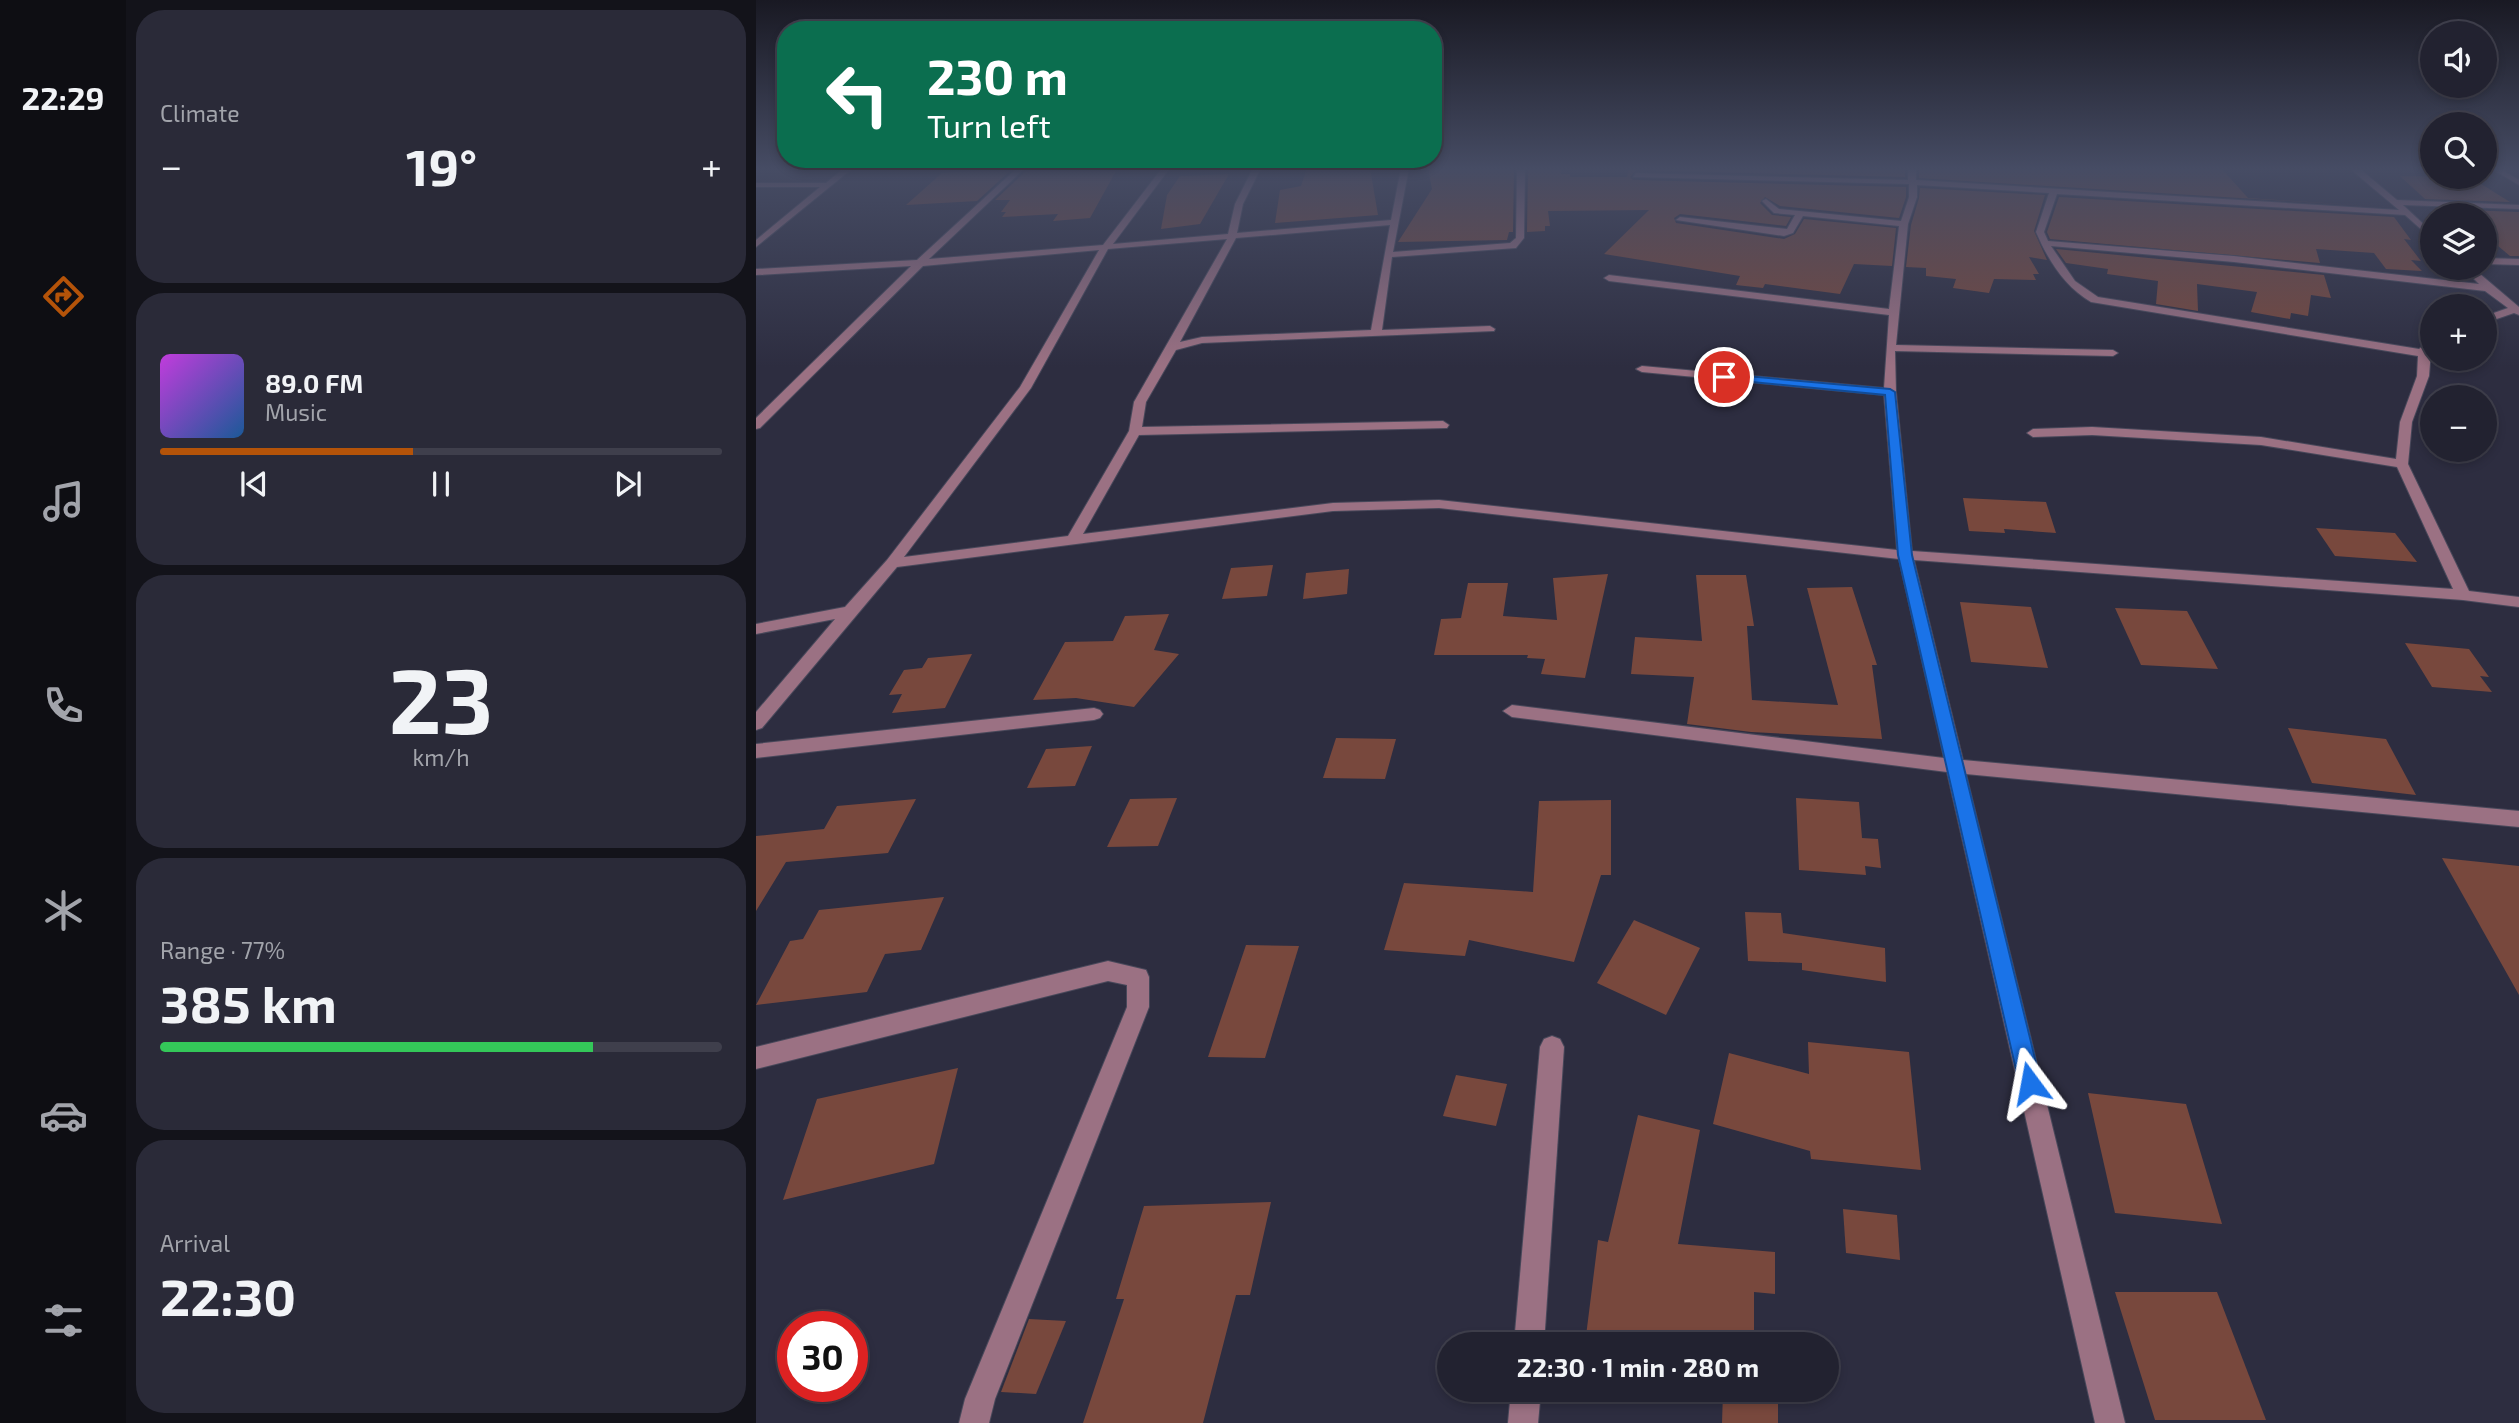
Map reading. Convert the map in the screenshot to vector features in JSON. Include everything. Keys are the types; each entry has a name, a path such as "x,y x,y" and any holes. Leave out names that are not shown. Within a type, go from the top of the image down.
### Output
{"street":[{"path":"756,425 950,234"},
{"path":"756,724 892,563 1025,388 1104,248 1115,234"},
{"path":"1073,540 1135,431 1140,402 1233,234"},
{"path":"756,272 919,263 1269,234"},
{"path":"1376,333 1392,234"},
{"path":"1388,255 1499,249 1513,246 1520,234"},
{"path":"1903,234 1890,348 1890,392 1905,555 2109,1423"},
{"path":"2041,234 2072,284 2082,294 2095,300 2420,346"},
{"path":"2045,243 2234,259 2488,288"},
{"path":"2497,261 2519,262"},
{"path":"1609,278 1893,312"},
{"path":"2480,280 2517,310"},
{"path":"2497,316 2517,310"},
{"path":"1172,348 1202,340 1490,329"},
{"path":"1890,348 2113,353"},
{"path":"1642,369 1890,392"},
{"path":"2424,371 2406,422 2402,464 2463,595"},
{"path":"1135,431 1443,425"},
{"path":"2033,433 2092,431 2236,439 2402,464"},
{"path":"892,563 1333,508 1439,505 1905,555 2519,601"},
{"path":"756,629 850,611"},
{"path":"1512,712 1955,766 2518,821"},
{"path":"756,751 1094,714"},
{"path":"756,1058 1108,971 1138,977 1138,1007 980,1399 974,1423"},
{"path":"1530,1332 1552,1047"},
{"path":"1523,1423 1525,1402"}],"building":[{"path":"1403,234 1508,234 1507,240 1398,242"},
{"path":"1624,234 1753,234 1784,239 1794,234 1895,234 1892,266 1854,264 1840,294 1765,284 1763,288 1736,285 1740,276 1604,254"},
{"path":"1910,234 2036,234 2047,260 2029,257 2039,274 2033,274 2036,280 1994,279 1989,293 1953,288 1956,279 1926,276 1926,268 1906,267"},
{"path":"2048,234 2407,234 2411,240 2404,239 2420,261 2411,260 2420,271 2386,269 2374,253 2316,249 2320,263 2050,239"},
{"path":"2497,234 2519,234 2519,256 2510,256 2497,245"},
{"path":"2056,249 2324,275 2331,298 2311,295 2308,316 2291,313 2290,319 2251,312 2257,292 2197,284 2198,311 2156,304 2158,281 2107,274 2108,269 2066,263"},
{"path":"1963,498 2046,502 2056,533 2004,529 2005,533 1969,531"},
{"path":"2316,528 2395,533 2417,562 2335,556"},
{"path":"1273,565 1267,596 1222,599 1231,568"},
{"path":"1349,569 1347,594 1303,599 1306,573"},
{"path":"1608,574 1585,678 1541,674 1545,659 1527,658 1528,655 1434,655 1441,619 1461,618 1468,583 1508,583 1503,616 1557,620 1553,578"},
{"path":"1696,575 1746,575 1754,626 1747,626 1752,700 1838,705 1807,588 1852,587 1877,665 1872,665 1882,739 1751,732 1687,724 1694,677 1631,674 1635,637 1702,641"},
{"path":"1960,602 2031,607 2048,668 1971,662"},
{"path":"2115,608 2187,611 2218,669 2141,665"},
{"path":"1169,614 1154,650 1179,654 1134,707 1076,698 1033,700 1065,642 1113,641 1125,616"},
{"path":"2405,643 2469,649 2489,677 2480,676 2492,692 2432,687"},
{"path":"972,654 945,708 892,713 902,694 889,695 904,670 922,668 928,658"},
{"path":"2288,728 2386,739 2416,795 2312,783"},
{"path":"1336,738 1396,739 1385,779 1323,778"},
{"path":"1092,746 1075,786 1027,788 1046,749"},
{"path":"1177,798 1158,846 1107,847 1130,799"},
{"path":"1796,798 1859,802 1862,838 1878,839 1881,868 1865,866 1866,875 1799,870"},
{"path":"916,799 888,853 786,862 756,911 756,836 824,829 837,806"},
{"path":"1611,800 1611,875 1601,875 1574,962 1469,940 1465,956 1384,950 1404,883 1533,892 1539,801"},
{"path":"2442,858 2519,866 2519,995"},
{"path":"944,897 921,950 885,954 867,992 756,1005 790,941 803,939 819,910"},
{"path":"1745,912 1781,913 1783,933 1885,948 1886,982 1802,970 1802,963 1748,961"},
{"path":"1634,920 1700,948 1666,1015 1597,983"},
{"path":"1246,945 1299,946 1265,1058 1208,1057"},
{"path":"1808,1042 1909,1052 1921,1170 1811,1159 1810,1151 1713,1124 1729,1053 1809,1074"},
{"path":"958,1068 934,1164 783,1200 817,1099"},
{"path":"1456,1075 1507,1084 1496,1126 1443,1116"},
{"path":"2088,1093 2186,1104 2222,1224 2115,1213"},
{"path":"1638,1115 1700,1130 1678,1244 1775,1252 1775,1294 1754,1292 1754,1332 1586,1332 1598,1240 1608,1242"},
{"path":"1271,1202 1250,1295 1236,1295 1203,1423 1083,1423 1124,1299 1116,1299 1144,1206"},
{"path":"1843,1209 1897,1215 1900,1260 1846,1253"},
{"path":"2115,1292 2217,1292 2266,1420 2155,1420"},
{"path":"1029,1319 1066,1321 1036,1394 1001,1392"},
{"path":"1723,1402 1778,1402 1778,1423 1722,1423"}],"route":[{"path":"1724,377 1890,392 1905,555 2030,1083"}]}
